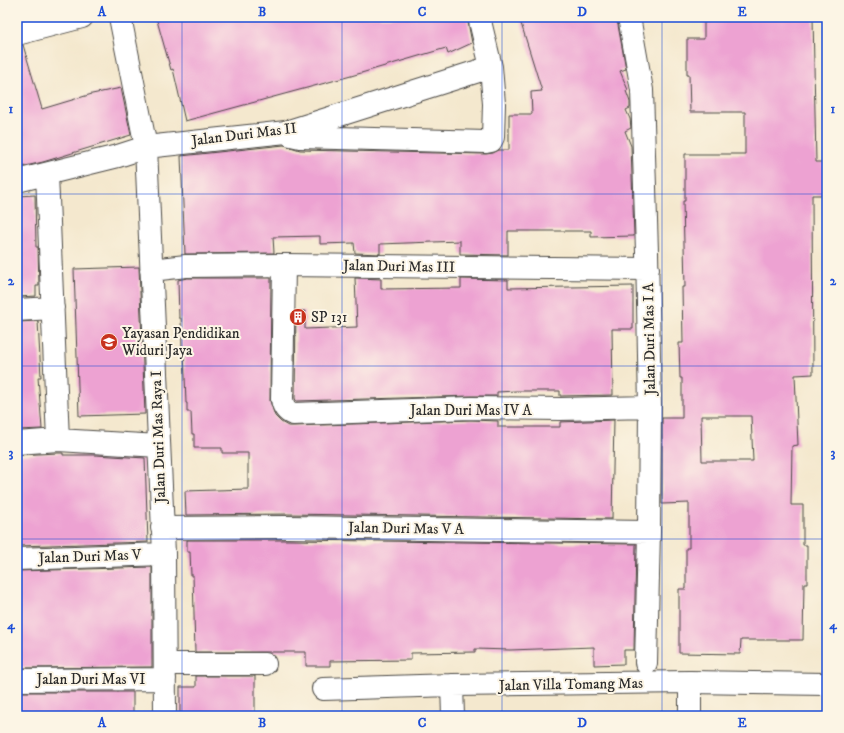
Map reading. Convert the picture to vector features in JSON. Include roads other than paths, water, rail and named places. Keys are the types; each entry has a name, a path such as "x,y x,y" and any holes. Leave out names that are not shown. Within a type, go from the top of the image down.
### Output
{"street":[{"path":"17,34 82,17"},
{"name":"Jalan Duri Mas Raya I","path":"120,17 146,147 164,554 165,716"},
{"path":"286,132 292,136 300,137 491,141 493,136 494,104 491,67 479,17"},
{"name":"Jalan Duri Mas I A","path":"629,17 642,90 648,269 650,407 646,663"},
{"name":"Jalan Duri Mas II","path":"17,182 118,156 146,147 286,132 491,67"},
{"path":"47,174 58,440"},
{"name":"Jalan Duri Mas III","path":"151,270 186,266 284,265 648,269"},
{"name":"Jalan Duri Mas IV A","path":"284,265 282,399 286,410 293,414 471,408 560,409 650,407"},
{"path":"17,310 53,308"},
{"path":"17,443 58,440 159,446"},
{"name":"Jalan Duri Mas V A","path":"162,528 288,527 649,532"},
{"name":"Jalan Duri Mas V","path":"17,558 164,554"},
{"name":"Jalan Duri Mas VI","path":"17,680 265,664"},
{"path":"690,682 690,716"},
{"name":"Jalan Villa Tomang Mas","path":"323,689 452,685 690,682 827,684"},
{"path":"452,685 453,716"}],"place":[{"name":"SP 131","path":"298,317"},
{"name":"Yayasan Pendidikan Widuri Jaya","path":"109,342"}]}
